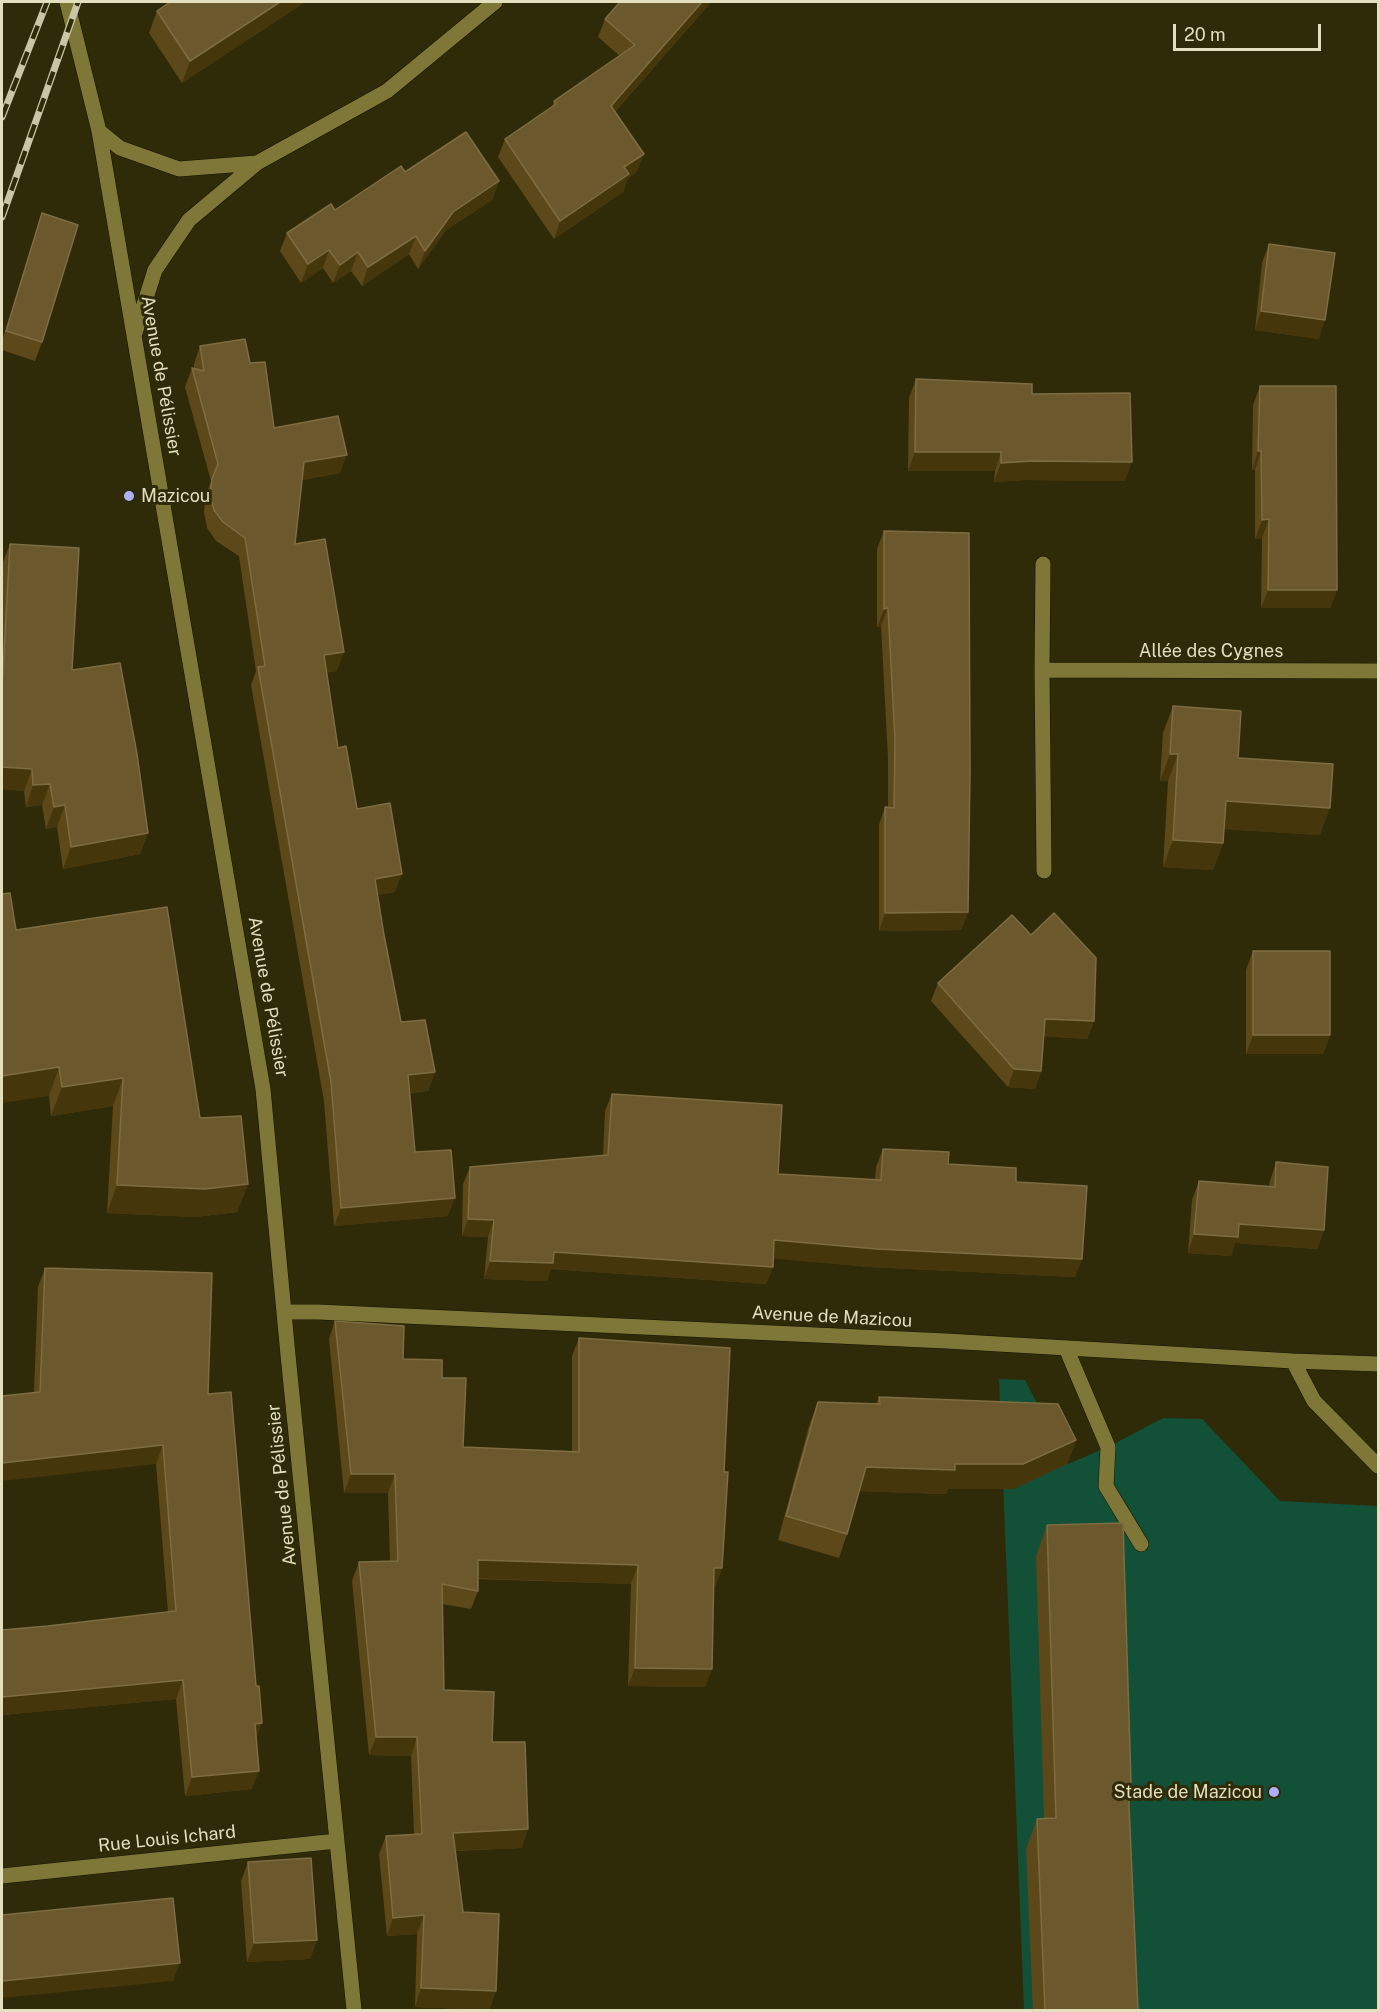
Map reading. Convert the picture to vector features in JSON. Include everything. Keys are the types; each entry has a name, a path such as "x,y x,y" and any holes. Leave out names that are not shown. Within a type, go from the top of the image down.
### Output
{"street":[{"name":"Avenue de Pélissier","path":"68,2 99,131 264,1089 354,2010"},
{"path":"134,335 155,270 189,220 257,163 387,91 495,2"},
{"path":"99,131 120,148 179,169 257,163"},
{"path":"1043,564 1044,871"},
{"name":"Allée des Cygnes","path":"1042,670 1378,671"},
{"name":"Avenue de Mazicou","path":"284,1312 1378,1364"},
{"path":"1066,1348 1108,1447 1106,1486 1141,1544"},
{"path":"1293,1361 1314,1401 1378,1466"},
{"name":"Rue Louis Ichard","path":"2,1876 337,1841"}],"green space":[{"path":"999,1379 1025,1380 1068,1464 1108,1447 1163,1418 1202,1419 1280,1501 1378,1506 1378,2010 1024,2010"}],"building":[{"path":"170,2 280,2 190,61 157,11"},
{"path":"620,2 702,2 611,106 644,154 624,167 629,174 560,221 505,139 556,104 554,101 635,45 605,19"},
{"path":"466,132 499,181 453,212 425,251 416,236 368,267 358,252 340,265 329,250 308,264 287,233 331,204 335,210 401,166 405,172"},
{"path":"42,213 78,225 42,342 6,331"},
{"path":"1269,244 1335,253 1325,320 1261,311"},
{"path":"245,339 250,363 265,362 274,428 338,416 347,455 304,462 295,544 325,539 344,652 324,655 338,748 346,746 357,809 390,803 402,874 375,879 384,935 401,1022 425,1020 435,1072 408,1075 415,1152 451,1150 455,1198 341,1208 331,1082 258,667 265,666 245,538 223,522 214,510 210,494 212,479 218,464 192,368 204,371 200,346"},
{"path":"916,379 1032,384 1032,394 1130,393 1132,462 1001,463 1001,452 915,452"},
{"path":"1260,386 1336,386 1337,590 1268,590 1269,519 1262,520 1261,451 1258,451"},
{"path":"884,531 969,533 968,912 885,913 885,807 894,808 895,740 888,608 884,609"},
{"path":"10,544 79,548 72,670 120,663 137,754 148,833 71,847 65,805 54,807 50,784 33,785 32,769 2,767 2,689"},
{"path":"1173,706 1241,711 1238,758 1333,764 1330,808 1226,801 1223,843 1173,840 1178,754 1170,754"},
{"path":"10,893 16,930 167,907 200,1118 241,1116 248,1184 205,1189 117,1185 123,1078 62,1087 59,1067 2,1076 2,894"},
{"path":"1054,913 1096,958 1094,1021 1045,1019 1041,1071 1014,1069 938,983 1012,915 1031,935"},
{"path":"1253,951 1330,951 1330,1035 1253,1035"},
{"path":"612,1094 782,1105 778,1174 881,1180 883,1149 949,1152 948,1164 1016,1168 1016,1182 1087,1186 1082,1259 877,1249 774,1240 773,1267 554,1252 553,1263 490,1261 494,1220 468,1219 470,1167 608,1155"},
{"path":"1276,1162 1328,1167 1324,1230 1239,1224 1238,1237 1194,1234 1199,1181 1275,1187"},
{"path":"45,1268 212,1273 208,1394 231,1392 256,1686 259,1686 262,1723 255,1724 259,1771 192,1777 183,1680 2,1697 2,1630 176,1611 163,1445 2,1463 2,1396 40,1392"},
{"path":"335,1321 404,1326 403,1359 442,1360 442,1378 466,1378 463,1447 579,1452 579,1338 730,1348 724,1472 728,1472 722,1568 714,1568 712,1669 635,1668 638,1565 478,1560 478,1591 442,1584 444,1690 494,1692 492,1742 525,1742 528,1829 453,1833 463,1912 499,1914 496,1991 421,1988 424,1915 393,1918 386,1836 422,1834 417,1737 376,1737 359,1562 398,1561 395,1474 351,1474"},
{"path":"879,1397 1058,1404 1076,1440 1023,1464 955,1464 955,1470 866,1467 847,1534 786,1516 818,1402 880,1404"},
{"path":"1123,1523 1131,1783 1128,1783 1138,2010 1045,2010 1037,1819 1056,1818 1047,1525"},
{"path":"311,1858 317,1940 254,1943 248,1862"},
{"path":"173,1898 180,1963 2,1981 2,1915"}],"railway":[{"path":"2,117 47,2"},
{"path":"2,217 78,2"}],"place":[{"name":"Mazicou","path":"129,496"},
{"name":"Stade de Mazicou","path":"1274,1792"}]}
